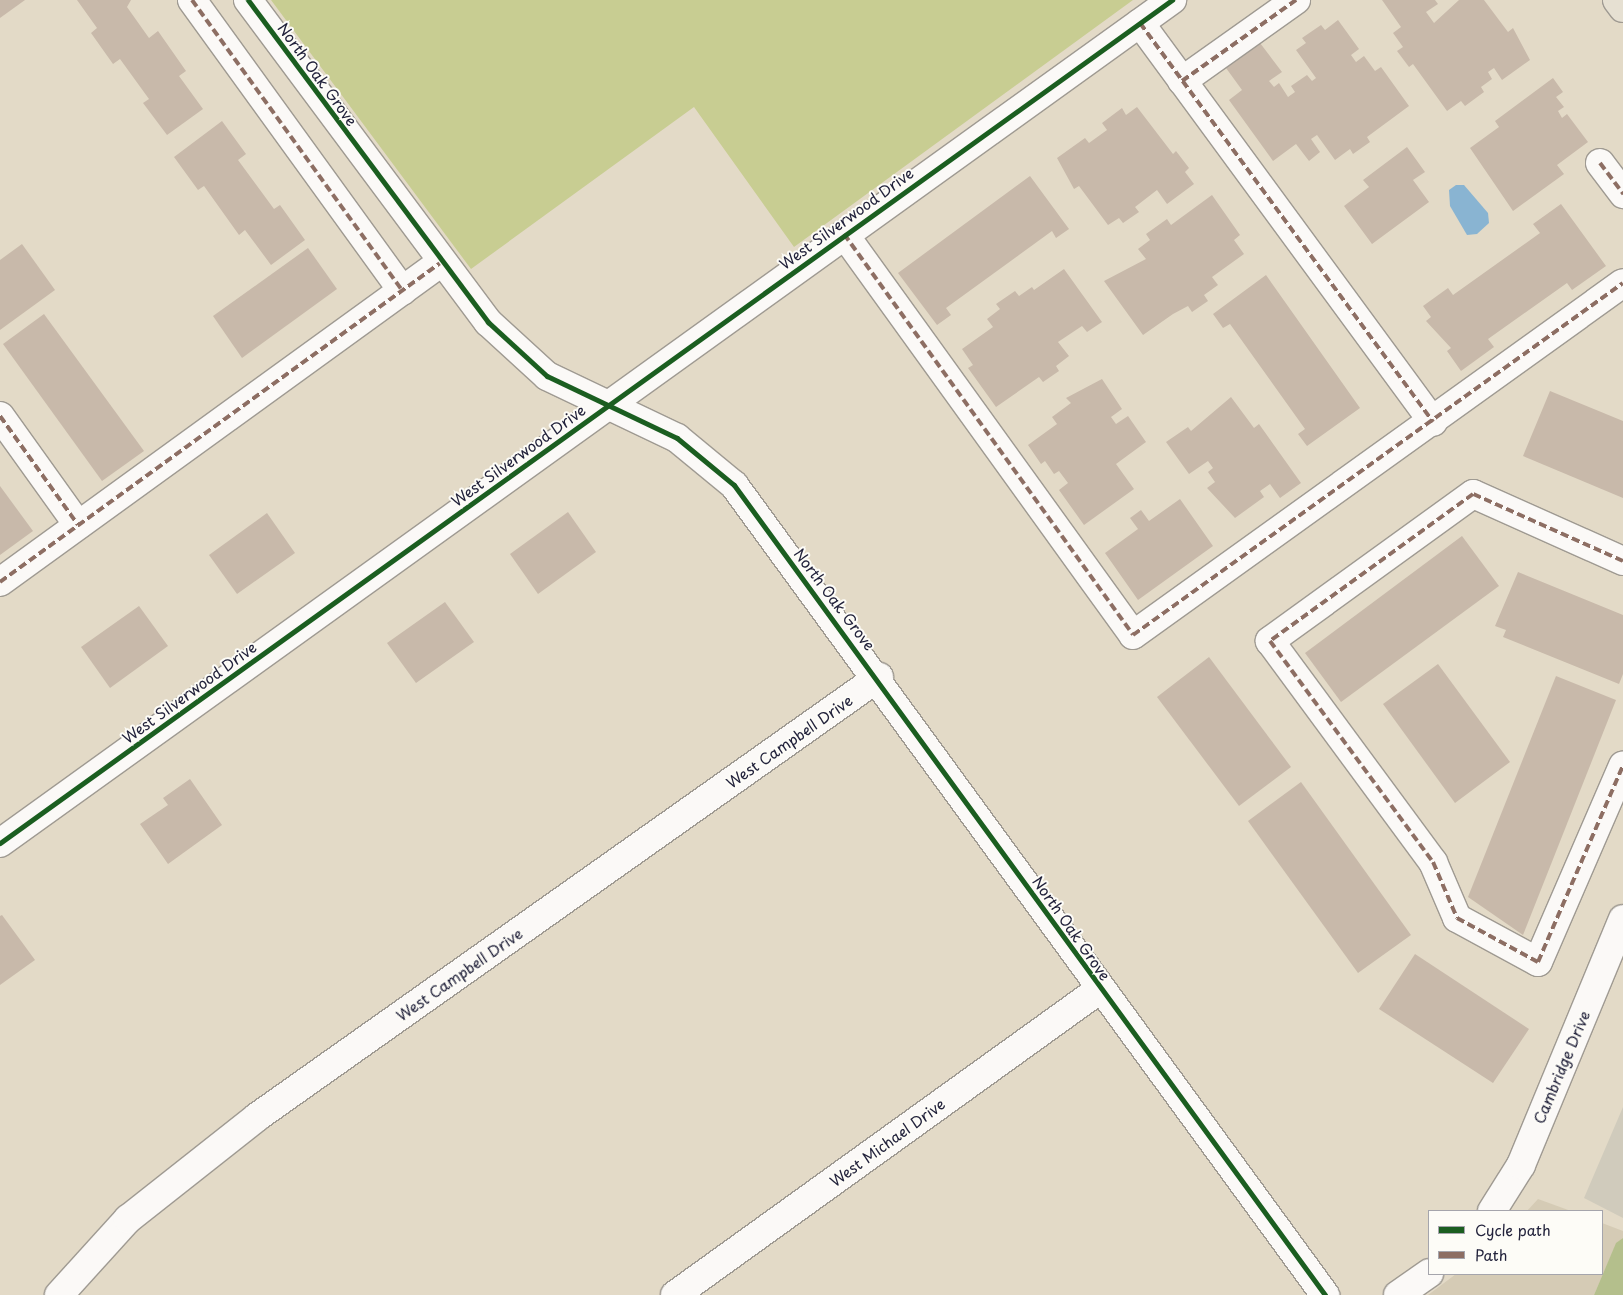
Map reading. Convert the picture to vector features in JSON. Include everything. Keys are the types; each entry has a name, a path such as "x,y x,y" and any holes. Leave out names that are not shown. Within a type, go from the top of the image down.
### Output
{"main road":[{"path":"1617,0 1623,8"}],"street":[{"path":"192,0 403,291"},
{"name":"North Oak Grove","path":"248,0 440,263 488,322 548,376 677,438 734,484 879,677 1100,988 1325,1295"},
{"name":"West Silverwood Drive","path":"0,843 844,234 1172,0"},
{"path":"1182,81 1296,0"},
{"path":"1140,23 1433,422"},
{"path":"1600,163 1623,194"},
{"path":"844,234 1133,635 1433,422 1623,283"},
{"path":"0,582 440,263"},
{"path":"0,416 78,525"},
{"path":"1623,561 1473,494 1270,641 1433,862 1456,918 1538,962 1623,766"},
{"name":"West Campbell Drive","path":"59,1295 128,1219 257,1116 879,677"},
{"name":"Cambridge Drive","path":"1493,1210 1520,1165 1623,919"},
{"name":"West Michael Drive","path":"675,1295 1100,988"},
{"path":"1398,1295 1428,1274"}],"shaded area":[{"path":"1623,1107 1623,1218 1584,1198"},
{"path":"1538,1199 1568,1210 1528,1210"},
{"path":"1603,1223 1623,1231 1623,1238 1616,1244 1603,1274"},
{"path":"1455,1275 1603,1275 1594,1295 1428,1295"}],"green space":[{"path":"271,0 1133,0 794,247 694,107 471,269"},
{"path":"1623,1238 1623,1295 1594,1295 1603,1275 1616,1243"}],"water":[{"path":"1456,185 1464,185 1488,213 1489,223 1477,234 1467,235 1450,206 1449,190"}],"building":[{"path":"0,0 25,0 0,18"},
{"path":"77,0 131,0 127,7 149,38 158,31 186,71 179,76 203,109 167,135 143,103 149,99 120,59 113,64 91,33 97,28"},
{"path":"1382,0 1435,0 1438,4 1426,12 1434,23 1459,0 1484,0 1508,32 1513,28 1530,60 1502,80 1494,68 1488,72 1492,79 1481,87 1484,92 1465,106 1461,101 1447,111 1413,64 1409,67 1397,51 1403,47 1393,33 1401,27"},
{"path":"1338,20 1359,49 1351,55 1356,62 1364,56 1375,71 1381,67 1409,106 1367,137 1370,142 1353,154 1350,149 1335,160 1317,135 1311,139 1320,152 1309,161 1296,144 1273,161 1229,100 1242,90 1226,68 1260,43 1282,72 1269,81 1274,87 1279,83 1288,97 1295,92 1291,86 1307,75 1312,81 1316,78 1296,50 1306,43 1302,38 1321,25 1325,30"},
{"path":"1553,78 1563,92 1556,97 1564,107 1558,111 1562,118 1567,114 1588,142 1557,165 1564,174 1513,211 1470,148 1499,127 1495,121"},
{"path":"1137,107 1173,154 1176,151 1189,168 1185,172 1194,184 1167,204 1157,190 1135,207 1139,212 1123,223 1119,218 1108,225 1079,186 1074,189 1057,158 1085,138 1089,143 1107,130 1102,123 1122,108 1126,115"},
{"path":"222,121 246,154 238,160 274,209 280,205 305,240 271,265 245,230 239,235 204,186 198,190 174,157"},
{"path":"1407,147 1425,172 1413,180 1429,202 1372,244 1344,206 1369,187 1363,180"},
{"path":"1030,176 1069,229 1056,238 1052,231 946,308 951,315 937,325 898,273"},
{"path":"1212,195 1240,235 1234,240 1244,254 1212,277 1218,285 1204,295 1208,301 1192,312 1188,306 1143,335 1104,281 1146,259 1138,249 1150,240 1146,234 1167,219 1171,225"},
{"path":"1561,204 1606,266 1572,290 1567,283 1488,339 1494,347 1461,371 1447,351 1451,348 1426,321 1431,317 1423,306 1448,288 1453,295 1540,233 1533,224"},
{"path":"22,244 55,290 0,330 0,260"},
{"path":"308,248 337,289 242,358 213,316"},
{"path":"1064,269 1102,322 1087,332 1082,326 1058,342 1069,356 1056,366 1059,371 1043,382 1039,377 996,407 968,368 973,365 962,349 993,327 987,319 1000,309 996,304 1015,291 1019,296 1032,287 1034,290"},
{"path":"1266,275 1360,408 1307,446 1298,434 1305,429 1230,324 1223,328 1213,314"},
{"path":"44,314 144,451 102,481 3,344"},
{"path":"1102,379 1122,409 1111,417 1116,424 1128,416 1146,442 1116,464 1134,489 1084,525 1059,490 1068,483 1059,471 1054,474 1045,461 1041,464 1028,445 1057,424 1052,417 1071,403 1066,398"},
{"path":"1550,391 1623,421 1623,498 1523,456"},
{"path":"1231,397 1254,428 1259,424 1301,483 1280,498 1270,484 1260,491 1264,497 1235,518 1207,488 1215,482 1208,472 1213,468 1208,461 1189,474 1166,442 1188,427 1191,431"},
{"path":"0,486 33,531 0,555"},
{"path":"1180,499 1213,546 1138,600 1105,553 1138,529 1130,518 1141,510 1149,521"},
{"path":"568,512 596,552 538,594 510,554"},
{"path":"267,513 295,553 237,594 209,555"},
{"path":"1462,536 1499,586 1341,702 1305,653"},
{"path":"1518,572 1623,615 1623,674 1619,684 1503,637 1506,630 1495,626"},
{"path":"445,602 474,642 416,683 387,643"},
{"path":"139,606 168,646 110,688 81,647"},
{"path":"1209,657 1291,767 1239,806 1157,697"},
{"path":"1438,664 1510,762 1455,803 1383,704"},
{"path":"1556,676 1616,700 1523,935 1468,897"},
{"path":"190,779 222,825 168,864 140,824 168,805 163,798"},
{"path":"1301,782 1411,935 1358,973 1248,821"},
{"path":"2,915 35,960 0,985 0,916"},
{"path":"1415,954 1529,1029 1493,1083 1379,1009"}],"marked path":[{"path":"192,0 403,291"},
{"path":"1182,81 1296,0"},
{"path":"1140,23 1433,422"},
{"path":"1600,163 1623,194"},
{"path":"844,234 1133,635 1623,283"},
{"path":"0,582 440,263"},
{"path":"0,416 78,525"},
{"path":"1623,561 1473,494 1270,641 1433,862 1457,918 1538,962 1623,766"}],"cycle path":[{"path":"248,0 488,322 547,376 677,438 734,485 1325,1295"},
{"path":"0,843 1172,0"}]}
